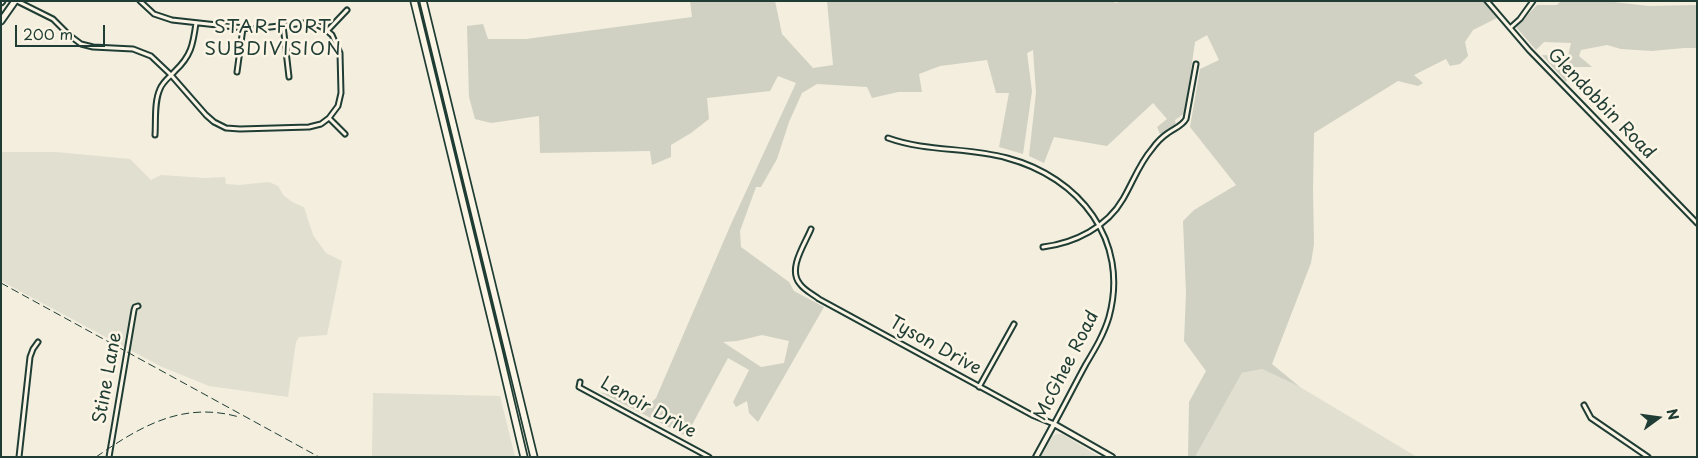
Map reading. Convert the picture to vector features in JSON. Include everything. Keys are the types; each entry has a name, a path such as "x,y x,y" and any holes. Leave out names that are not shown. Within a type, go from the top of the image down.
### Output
{"highway":[{"path":"414,1 505,375 522,457"},
{"path":"422,1 534,457"}],"main road":[{"path":"1,21 16,1"}],"street":[{"path":"16,1 53,19 81,44 93,47 139,50 151,56 172,75 206,115 214,122 226,128 309,127 321,124 329,118 338,106 340,100 341,66 338,47 328,30 311,23 264,28 243,28 196,23 159,17 150,12 140,1"},
{"name":"Glendobbin Road","path":"1487,1 1544,66 1697,223"},
{"path":"1510,28 1520,20 1533,1"},
{"path":"328,30 347,10"},
{"path":"155,135 159,89 185,62 191,52 196,23"},
{"path":"283,25 288,77"},
{"path":"237,72 243,28"},
{"path":"1043,247 1068,241 1099,225 1111,215 1122,200 1148,153 1160,139 1182,125 1186,119 1196,64"},
{"path":"329,118 345,134"},
{"name":"McGhee Road","path":"888,138 914,146 993,155 1036,168 1053,177 1072,191 1088,208 1099,225 1109,249 1112,266 1114,281 1111,308 1104,331 1036,457"},
{"name":"Tyson Drive","path":"811,229 795,266 796,278 802,286 819,299 1032,415 1054,424 1112,457"},
{"name":"Stine Lane","path":"109,457 134,307 138,306"},
{"path":"979,386 1014,324"},
{"path":"19,457 30,357 32,349 38,342"},
{"name":"Lenoir Drive","path":"580,382 579,387 709,457"},
{"path":"1584,405 1591,418 1648,457"}],"shaded area":[{"path":"690,1 775,1 782,34 813,68 833,65 827,1 1114,1 1115,3 1122,1 1483,1 1497,18 1473,30 1465,42 1468,56 1460,64 1450,66 1446,59 1414,75 1423,83 1418,86 1398,81 1314,133 1314,244 1311,263 1272,364 1300,387 1262,369 1242,373 1195,457 1188,457 1189,402 1206,371 1184,341 1186,293 1183,221 1194,210 1236,185 1190,127 1200,69 1219,60 1207,35 1195,42 1185,113 1175,120 1176,125 1160,134 1157,127 1167,119 1153,103 1107,146 1054,137 1044,163 1029,156 1036,93 1033,50 1027,53 1032,91 1023,154 999,147 1009,93 996,93 987,60 940,66 919,74 922,92 898,92 872,98 867,87 817,84 802,93 789,122 777,159 761,187 756,187 740,231 741,247 789,282 794,291 824,307 758,422 749,413 747,401 736,407 733,402 749,370 728,358 686,436 600,392 649,405 656,398 731,224 796,83 778,76 770,91 707,98 709,119 671,145 671,157 652,165 650,151 540,153 539,116 491,123 475,119 469,97 467,26 483,24 488,39 526,39 692,17","holes":["762,335 789,341 784,363 761,367 723,342"]},
{"path":"1561,1 1605,1 1649,6 1697,5 1697,48 1652,51 1621,49 1607,45 1581,50 1579,56 1592,67 1573,67 1566,82 1542,55 1568,56 1571,43 1544,42 1536,50 1516,27 1537,5 1557,5"},
{"path":"1,152 56,152 130,159 151,180 161,175 205,178 225,177 226,184 239,185 269,182 278,186 284,196 304,207 313,235 326,253 342,261 327,335 299,337 296,342 288,397 209,386 160,366 1,281"},
{"path":"1262,369 1300,387 1417,457 1195,457 1242,373"},
{"path":"373,393 500,396 515,457 372,457"},
{"path":"1062,434 1100,457 1040,457 1052,436"}],"railway":[{"path":"1,283 319,457"},
{"path":"96,457 129,435 163,419 199,412 239,417"}],"district":[{"name":"STAR FORT SUBDIVISION","path":"273,39"}]}
